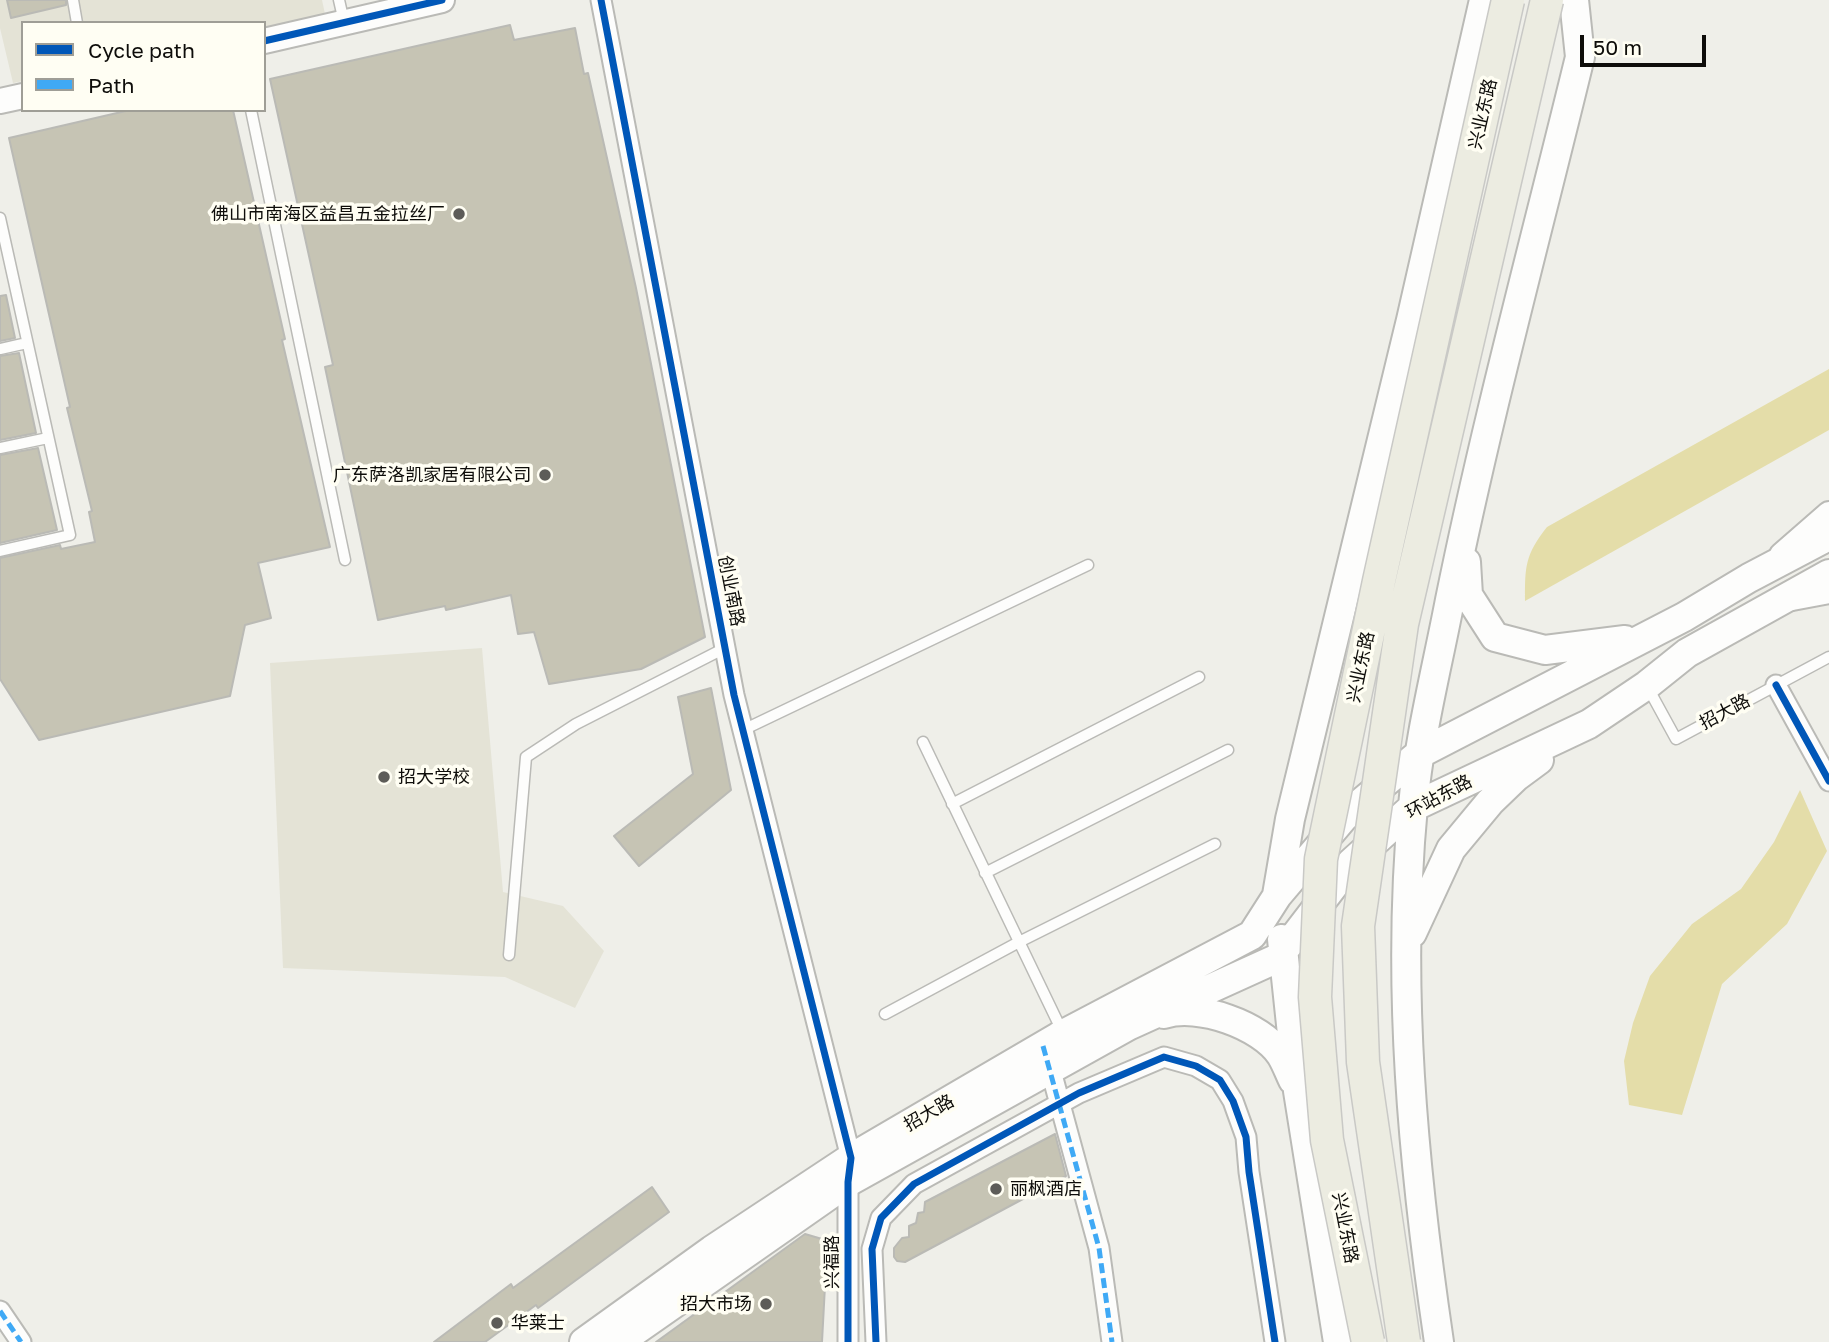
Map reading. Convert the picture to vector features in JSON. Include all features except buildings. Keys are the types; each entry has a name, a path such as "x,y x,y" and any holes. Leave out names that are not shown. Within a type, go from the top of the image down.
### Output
{"main road":[{"path":"1338,1342 1298,1091 1277,896 1290,819 1411,320 1484,0"},
{"name":"兴业东路","path":"1368,1342 1327,1140 1315,998 1321,859 1379,581 1508,0"},
{"path":"1404,1342 1363,1062 1358,926 1402,624 1547,0"},
{"path":"1439,1342 1425,1245 1412,1102 1406,947 1413,807 1419,754 1465,528 1580,57 1574,0"},
{"path":"1465,528 1468,595 1495,636 1545,650 1645,637"},
{"path":"1277,896 1345,817 1419,754 1598,662 1829,536"},
{"name":"环站东路","path":"1128,1026 1278,958 1351,863 1413,807 1589,724 1647,685 1687,653 1829,574"},
{"path":"1598,662 1591,668 1589,676 1594,691 1599,699 1619,702"},
{"path":"1406,947 1451,849 1490,802 1516,777 1589,724"},
{"name":"招大路","path":"583,1342 712,1250 1057,1052 1252,935 1277,896"},
{"path":"1128,1026 1171,1012 1215,1015 1254,1029 1281,1055 1298,1091"},
{"name":"招大路","path":"1057,1052 1128,1026"},
{"name":"招大路","path":"619,1342 850,1170"}],"street":[{"path":"266,40 342,11 442,0"},
{"name":"创业南路","path":"601,0 743,730 850,1170"},
{"path":"0,102 21,97"},
{"path":"1768,568 1829,514"},
{"name":"环站东路","path":"1781,600 1829,592"},
{"path":"1776,685 1829,781"},
{"path":"1057,1052 1060,1104 1099,1248 1112,1342"},
{"path":"876,1342 872,1249 881,1218 914,1184 1079,1093 1164,1057 1196,1066 1220,1080 1233,1101 1245,1136 1275,1342"},
{"name":"兴福路","path":"848,1342 850,1170"},
{"path":"0,1311 21,1342"}],"lane":[{"path":"72,0 77,21"},
{"path":"251,112 345,560"},
{"path":"0,218 2,241 70,535 0,551"},
{"path":"0,349 27,343"},
{"path":"0,448 48,438"},
{"path":"743,730 1088,565"},
{"path":"509,955 526,757 576,724 726,648"},
{"name":"招大路","path":"1647,685 1676,739 1829,657"},
{"path":"952,804 1199,677"},
{"path":"923,742 1019,942 1057,1052"},
{"path":"985,873 1228,750"},
{"path":"885,1014 1019,942 1215,844"}],"shaded area":[{"path":"0,0 322,0 325,14 266,27 266,21 21,21 21,81 13,83 0,28"},
{"path":"1829,369 1829,430 1525,601 1525,579 1530,553 1547,527"},
{"name":"招大学校","path":"482,648 503,892 563,906 604,951 575,1008 505,977 283,968 270,663"},
{"path":"1800,790 1827,851 1787,924 1722,984 1682,1115 1629,1105 1624,1061 1633,1023 1650,976 1692,924 1741,889 1774,842"}],"marked path":[{"path":"1043,1046 1099,1248 1112,1342"},
{"path":"0,1311 21,1342"}],"cycle path":[{"path":"266,41 442,0"},
{"path":"601,0 734,695 851,1158 848,1182 848,1342"},
{"path":"1776,685 1829,781"},
{"path":"876,1342 872,1249 881,1218 914,1184 1079,1093 1164,1057 1196,1066 1220,1080 1233,1101 1246,1137 1275,1342"}],"place":[{"name":"佛山市南海区益昌五金拉丝厂","path":"459,214"},
{"name":"广东萨洛凯家居有限公司","path":"545,475"},
{"name":"招大学校","path":"384,777"},
{"name":"丽枫酒店","path":"996,1189"},
{"name":"招大市场","path":"766,1304"},
{"name":"华莱士","path":"497,1323"}]}
